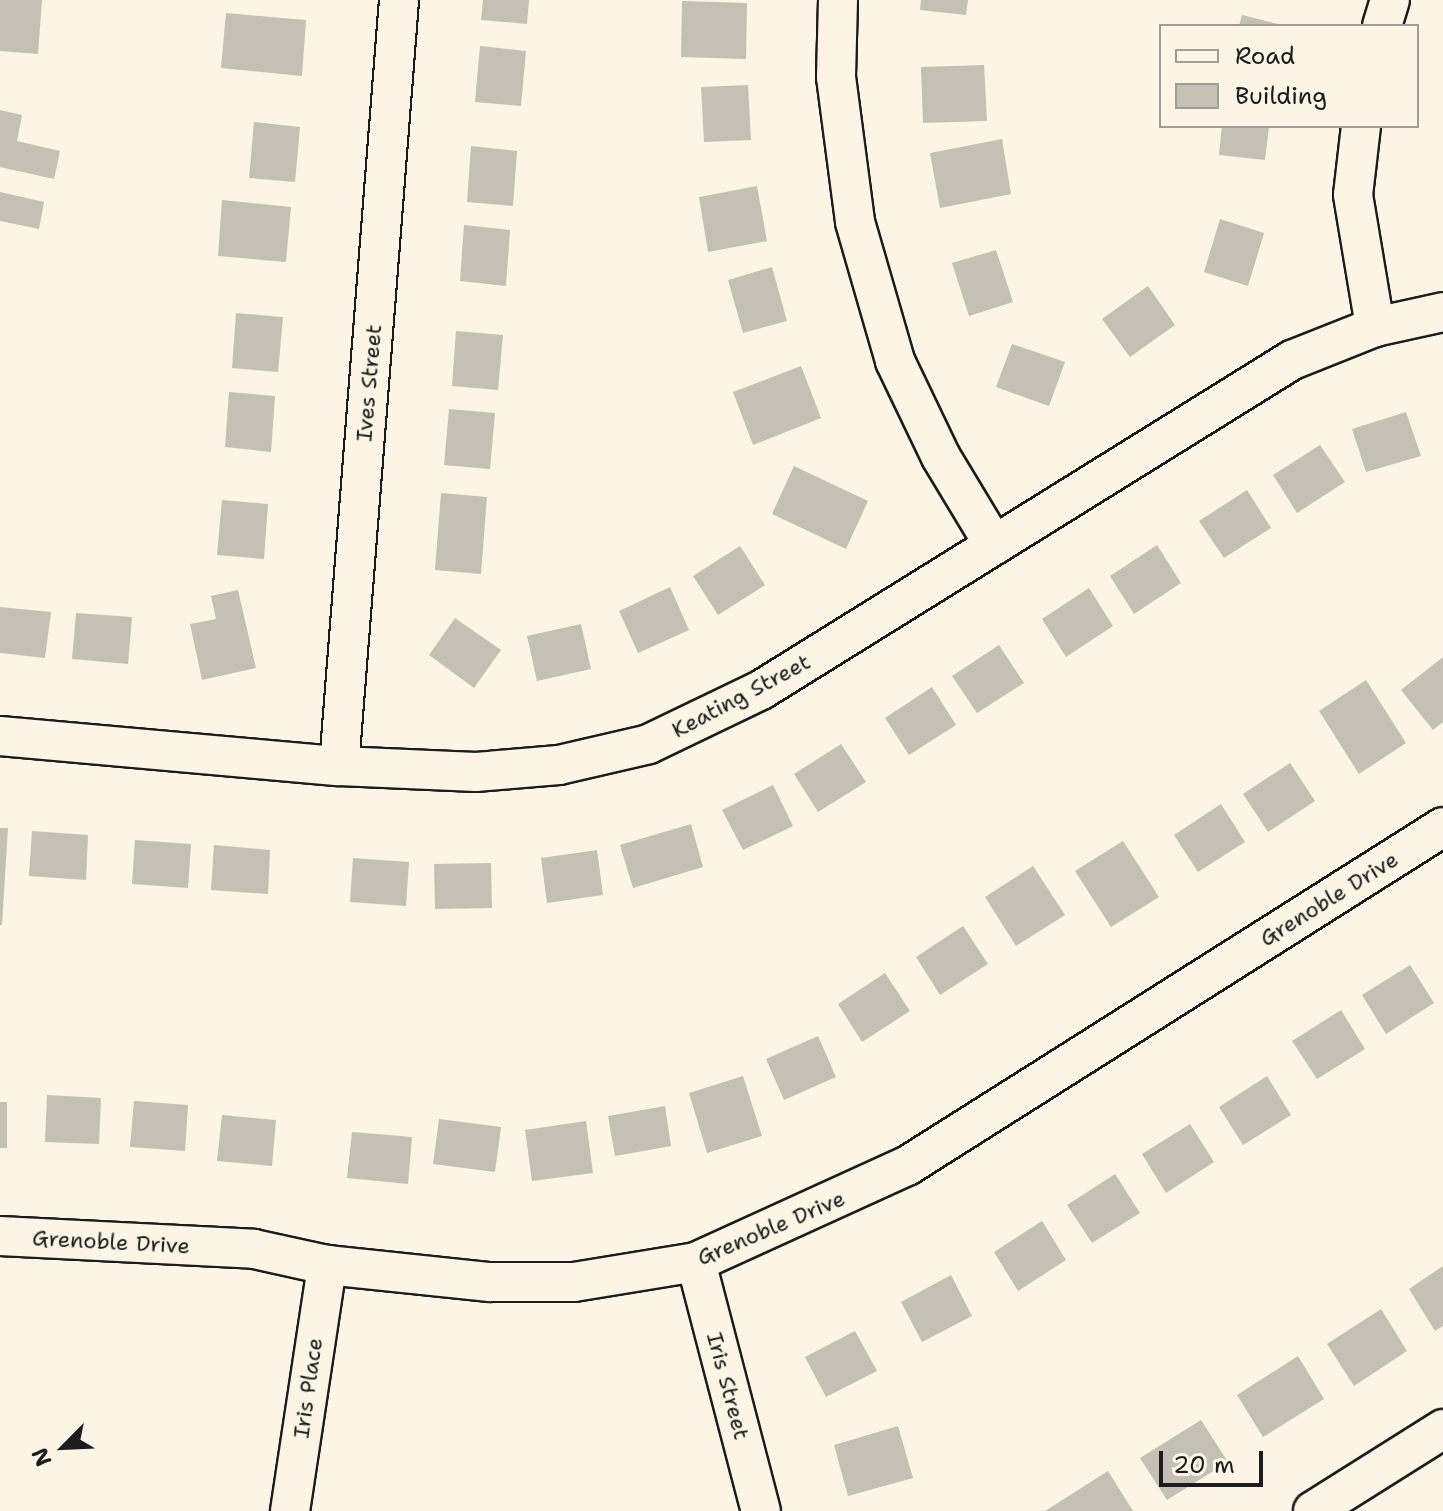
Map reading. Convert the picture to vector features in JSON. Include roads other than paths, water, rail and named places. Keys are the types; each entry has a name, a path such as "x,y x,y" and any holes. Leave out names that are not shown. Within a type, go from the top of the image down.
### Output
{"street":[{"name":"Ives Street","path":"339,766 399,0"},
{"path":"838,0 836,77 855,222 887,333 941,457 994,545"},
{"path":"1383,24 1390,0"},
{"path":"1361,128 1353,195 1375,327"},
{"name":"Keating Street","path":"0,736 339,766 476,772 559,765 649,744 761,690 1292,360 1375,327 1443,312"},
{"name":"Grenoble Drive","path":"0,1236 254,1249 327,1265 490,1282 560,1282 696,1262 907,1166 1443,827"},
{"name":"Iris Street","path":"696,1262 761,1511"},
{"name":"Iris Place","path":"290,1511 327,1265"},
{"path":"1313,1511 1443,1429"}]}
